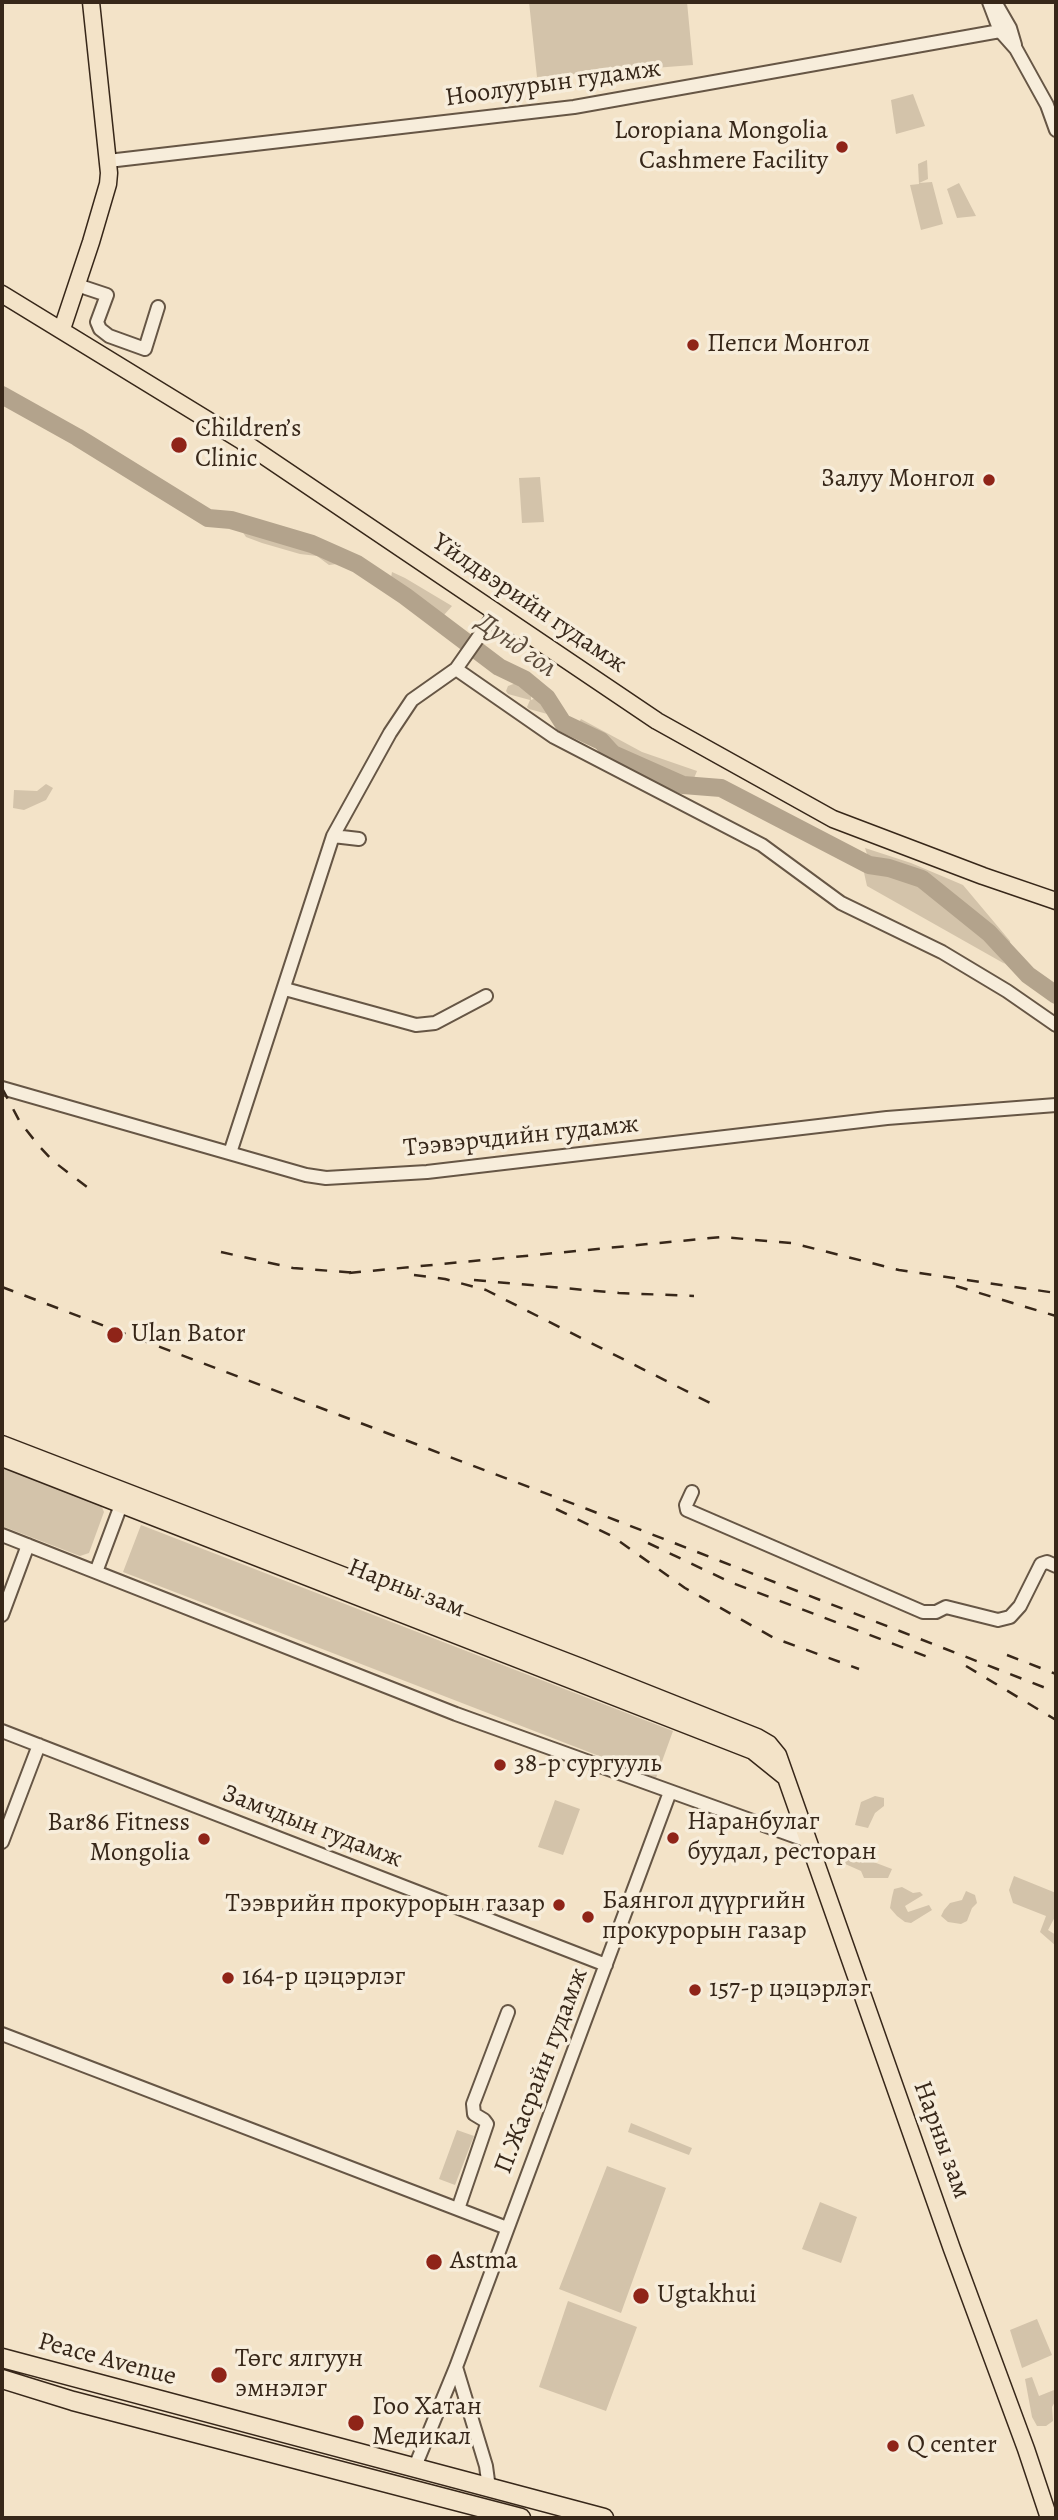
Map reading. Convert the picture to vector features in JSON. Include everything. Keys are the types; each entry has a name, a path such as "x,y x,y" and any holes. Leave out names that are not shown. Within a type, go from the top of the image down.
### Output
{"highway":[{"name":"Peace Avenue","path":"2,2358 604,2518"},
{"name":"Peace Avenue","path":"2,2379 73,2401 489,2514 522,2518"}],"main road":[{"path":"62,329 108,184 108,161 91,2"},
{"name":"Yйлдвэрийн гудамж","path":"2,294 243,441 493,617 657,721 832,819 1056,901"},
{"path":"2,1444 124,1498"},
{"name":"Нарны зам","path":"2,1458 124,1498 580,1667 769,1744 778,1755 1049,2518"},
{"path":"489,2488 489,2514"}],"street":[{"path":"989,2 1000,31 1016,49 1047,105 1056,130"},
{"path":"995,2 1010,27 1016,49"},
{"name":"Ноолуурын гудамж","path":"108,161 574,107 1000,31"},
{"path":"77,285 107,295 97,322 100,329 109,336 145,349 158,307"},
{"path":"230,1153 333,836 390,733 412,700 459,665 493,617"},
{"path":"459,665 554,737 762,845 841,903 942,952 1007,991 1056,1026"},
{"path":"333,836 359,839"},
{"path":"285,989 416,1026 435,1023 486,996"},
{"name":"Тээвэрчдийн гудамж","path":"2,1088 306,1175 333,1178 427,1172 887,1118 1056,1105"},
{"path":"692,1492 687,1510 923,1612 936,1612 946,1608 998,1620 1010,1617 1020,1606 1041,1564 1046,1562 1056,1566"},
{"path":"96,1572 124,1498"},
{"path":"2,1535 456,1714 808,1841"},
{"path":"2,1615 28,1545"},
{"name":"Замчдын гудамж","path":"2,1731 606,1965"},
{"path":"2,1842 39,1745"},
{"name":"П.Жасрайн гудамж","path":"414,2469 457,2367 670,1792"},
{"path":"458,2209 487,2124 474,2114 473,2104 508,2012"},
{"path":"2,2034 507,2228"},
{"path":"457,2367 486,2466 489,2488"}],"shaded area":[{"path":"529,2 687,2 693,65 537,77"},
{"path":"913,94 925,126 896,134 891,100"},
{"path":"927,160 928,179 919,183 932,182 943,224 921,230 910,185 919,184 918,164"},
{"path":"959,183 976,216 957,218 947,189"},
{"path":"540,477 544,522 522,523 519,478"},
{"path":"245,528 296,542 342,560 329,565 317,556 262,543 246,537 242,531"},
{"path":"392,572 452,606 444,615 402,592 390,583"},
{"path":"516,683 531,696 531,700 536,698 543,702 552,712 551,715 529,709 527,707 530,700 508,694 508,686"},
{"path":"581,719 642,752 697,771 692,783 624,756 578,724"},
{"path":"46,784 53,788 46,800 24,810 13,808 14,790 37,791"},
{"path":"865,848 911,863 963,885 1010,941 1011,950 993,932 931,883 903,868 869,860"},
{"path":"863,868 903,876 926,887 986,939 1005,964 867,886"},
{"path":"6,1468 101,1505 104,1512 89,1553 80,1556 2,1526 2,1470"},
{"path":"141,1525 673,1731 656,1778 123,1572"},
{"path":"875,1796 884,1798 884,1806 875,1813 868,1828 855,1825 861,1802"},
{"path":"555,1800 580,1809 563,1855 538,1847"},
{"path":"834,1847 892,1869 888,1878 864,1878 861,1871 834,1859"},
{"path":"1014,1876 1056,1893 1056,1915 1048,1930 1056,1935 1056,1946 1040,1932 1046,1916 1013,1903 1009,1890"},
{"path":"902,1887 923,1895 905,1906 908,1912 929,1905 932,1910 911,1923 897,1916 890,1908 894,1889"},
{"path":"966,1891 975,1895 977,1903 967,1921 961,1924 948,1922 941,1916 944,1910 950,1903 962,1900"},
{"path":"631,2123 692,2148 689,2155 628,2132"},
{"path":"457,2130 474,2136 455,2185 439,2179"},
{"path":"607,2166 666,2188 621,2313 559,2289"},
{"path":"820,2202 857,2217 841,2263 802,2249"},
{"path":"568,2301 637,2327 606,2411 539,2387"},
{"path":"1037,2319 1052,2355 1022,2368 1010,2330"},
{"path":"1032,2377 1039,2396 1054,2390 1056,2394 1052,2407 1053,2421 1046,2426 1037,2426 1032,2417 1025,2379"}],"waterway":[{"name":"Дунд гол","path":"2,395 77,437 208,518 231,520 312,544 357,564 405,596 499,667 524,679 547,698 563,723 601,741 613,754 683,785 721,788 869,865 889,868 922,879 989,933 1028,975 1056,995"}],"railway":[{"path":"2,1088 20,1122 39,1146 53,1161 95,1193"},
{"path":"349,1273 721,1237 792,1243 899,1270 1056,1293"},
{"path":"221,1252 293,1268 358,1273"},
{"path":"414,1275 445,1279 486,1290 714,1405"},
{"path":"474,1280 619,1293 694,1296"},
{"path":"956,1286 1056,1316"},
{"path":"2,1287 587,1509 1056,1692"},
{"path":"556,1509 612,1536 685,1588 774,1638 859,1669"},
{"path":"648,1543 730,1582 933,1659"},
{"path":"1007,1655 1056,1674"},
{"path":"966,1666 1056,1720"}],"place":[{"name":"Loropiana Mongolia Cashmere Facility","path":"842,147"},
{"name":"Пепси Монгол","path":"693,345"},
{"name":"Children’s Clinic","path":"179,445"},
{"name":"Залуу Монгол","path":"989,480"},
{"name":"Ulan Bator","path":"115,1335"},
{"name":"38-р сургууль","path":"500,1765"},
{"name":"Наранбулаг буудал, ресторан","path":"673,1838"},
{"name":"Bar86 Fitness Mongolia","path":"204,1839"},
{"name":"Тээврийн прокурорын газар","path":"559,1905"},
{"name":"Баянгол дүүргийн прокурорын газар","path":"588,1917"},
{"name":"164-р цэцэрлэг","path":"228,1978"},
{"name":"157-р цэцэрлэг","path":"695,1990"},
{"name":"Astma","path":"434,2262"},
{"name":"Ugtakhui","path":"641,2296"},
{"name":"Төгс ялгуун эмнэлэг","path":"219,2375"},
{"name":"Гоо Хатан Медикал","path":"356,2423"},
{"name":"Q center","path":"893,2446"}]}
